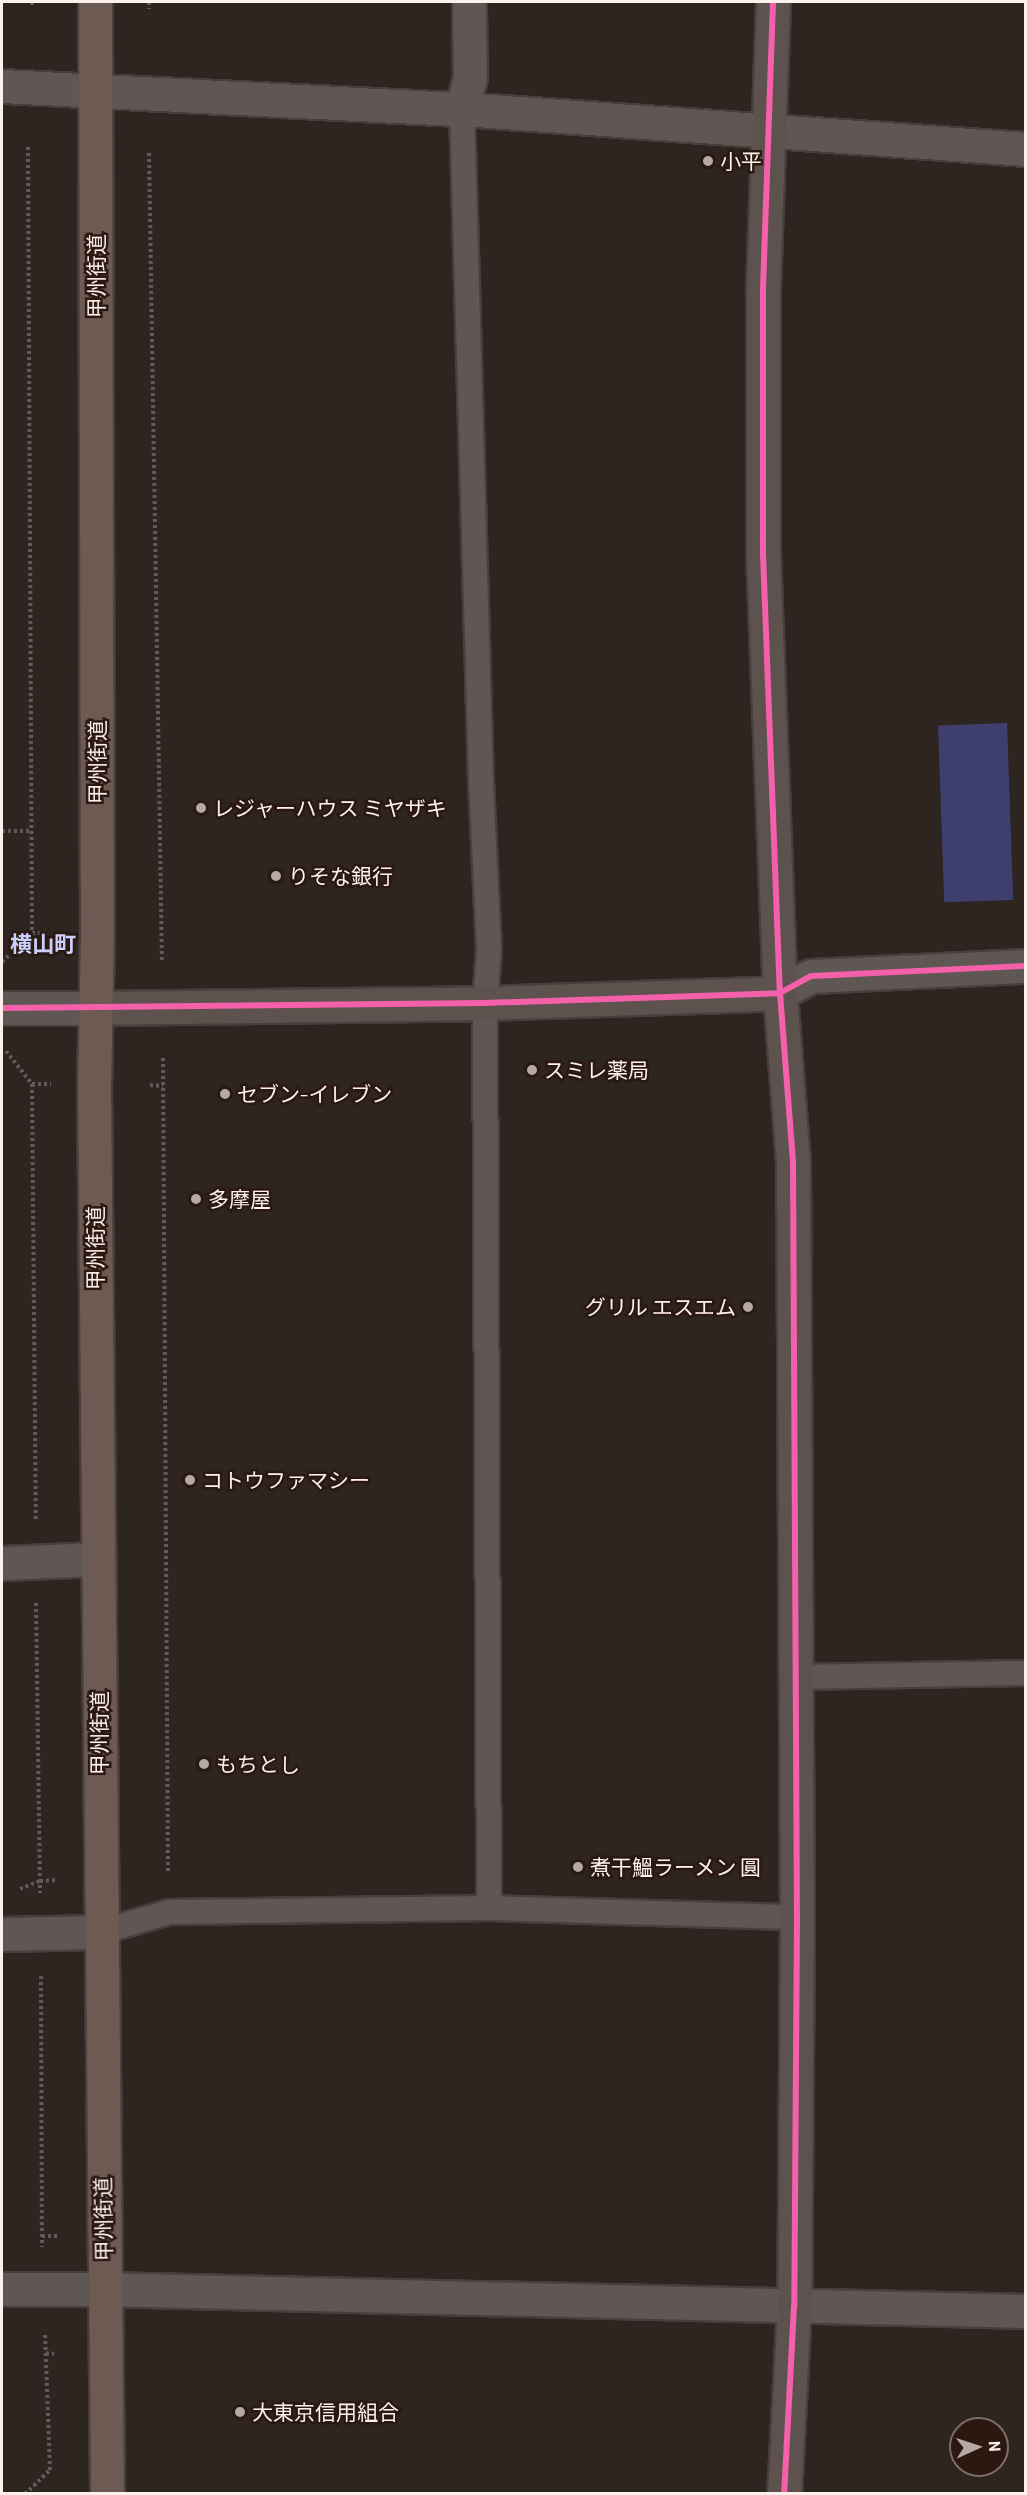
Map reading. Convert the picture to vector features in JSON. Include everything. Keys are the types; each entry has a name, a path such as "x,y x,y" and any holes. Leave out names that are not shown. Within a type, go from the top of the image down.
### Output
{"highway":[{"name":"甲州街道","path":"95,2 95,1008 107,2493"}],"street":[{"path":"462,109 470,78 469,2"},
{"path":"773,2 763,293 763,554 780,993 792,1161 797,1917 794,2306 784,2493"},
{"path":"15,87 462,109 1026,149"},
{"path":"2,1008 484,1003 780,993 811,976 1026,966"},
{"path":"2,1563 98,1559"},
{"path":"2,1934 101,1932"},
{"path":"2,2289 104,2289 1026,2311"}],"lane":[{"path":"462,109 481,770 489,950 484,1003 489,1908"},
{"path":"795,1677 1026,1673"},
{"path":"101,1932 169,1912 489,1908 797,1917"}],"path":[{"path":"32,2 32,9"},
{"path":"149,2 149,9"},
{"path":"28,147 32,933"},
{"path":"149,153 162,960"},
{"path":"2,831 31,831"},
{"path":"2,962 32,933 45,933"},
{"path":"2,1046 32,1084 36,1526"},
{"path":"163,1058 168,1876"},
{"path":"32,1084 51,1084"},
{"path":"150,1085 163,1086"},
{"path":"35,1597 40,1881"},
{"path":"13,1892 40,1881 58,1880"},
{"path":"41,1969 42,2236 58,2236"},
{"path":"25,2493 50,2470 45,2334"},
{"path":"46,2353 54,2354"}],"water":[{"path":"1007,723 1013,900 944,902 938,725"}],"cycle path":[{"path":"773,2 763,293 763,554 780,993 793,1161 797,1917 794,2306 784,2494"},
{"path":"2,1008 485,1003 780,993 811,976 1026,966"}],"place":[{"name":"小平","path":"708,161"},
{"name":"レジャーハウス ミヤザキ","path":"201,808"},
{"name":"りそな銀行","path":"276,876"},
{"name":"スミレ薬局","path":"532,1070"},
{"name":"セブン-イレブン","path":"225,1094"},
{"name":"多摩屋","path":"196,1199"},
{"name":"グリル エスエム","path":"748,1307"},
{"name":"コトウファマシー","path":"190,1480"},
{"name":"もちとし","path":"204,1764"},
{"name":"煮干鰮ラーメン 圓","path":"578,1867"},
{"name":"大東京信用組合","path":"240,2412"}],"district":[{"name":"横山町","path":"43,944"}]}
